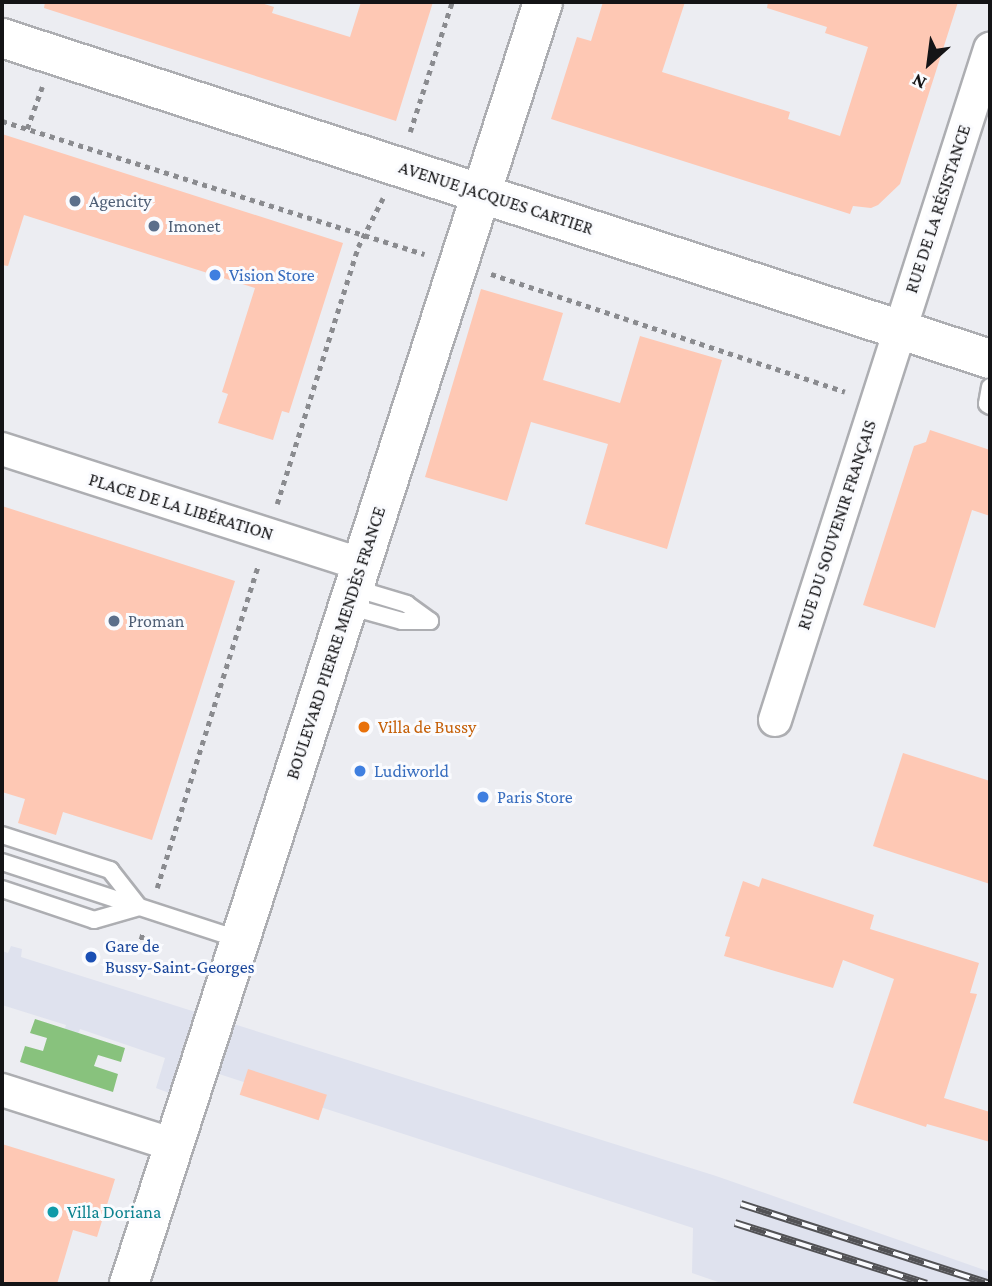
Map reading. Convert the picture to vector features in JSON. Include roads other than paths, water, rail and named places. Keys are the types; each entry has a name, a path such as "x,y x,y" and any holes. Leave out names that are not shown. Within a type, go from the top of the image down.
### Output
{"street":[{"name":"BOULEVARD PIERRE MENDÈS FRANCE","path":"132,1283 174,1145 543,2"},
{"name":"AVENUE JACQUES CARTIER","path":"2,38 990,359"},
{"name":"RUE DE LA RÉSISTANCE","path":"898,329 990,49"},
{"name":"RUE DU SOUVENIR FRANÇAIS","path":"775,720 898,329"},
{"name":"PLACE DE LA LIBÉRATION","path":"2,449 268,534 354,586"},
{"path":"2,1090 174,1145"}],"lane":[{"path":"990,387 987,404 990,406"},
{"path":"2,835 110,870 144,909"},
{"path":"2,862 240,940"},
{"path":"2,889 94,920 144,909"}],"railway":[{"path":"741,1204 990,1284"},
{"path":"735,1223 927,1284"}],"place":[{"name":"Agencity","path":"75,201"},
{"name":"Imonet","path":"154,226"},
{"name":"Vision Store","path":"215,275"},
{"name":"Proman","path":"114,621"},
{"name":"Villa de Bussy","path":"364,727"},
{"name":"Ludiworld","path":"360,771"},
{"name":"Paris Store","path":"483,797"},
{"name":"Gare de Bussy-Saint-Georges","path":"91,957"},
{"name":"Villa Doriana","path":"53,1212"}]}
